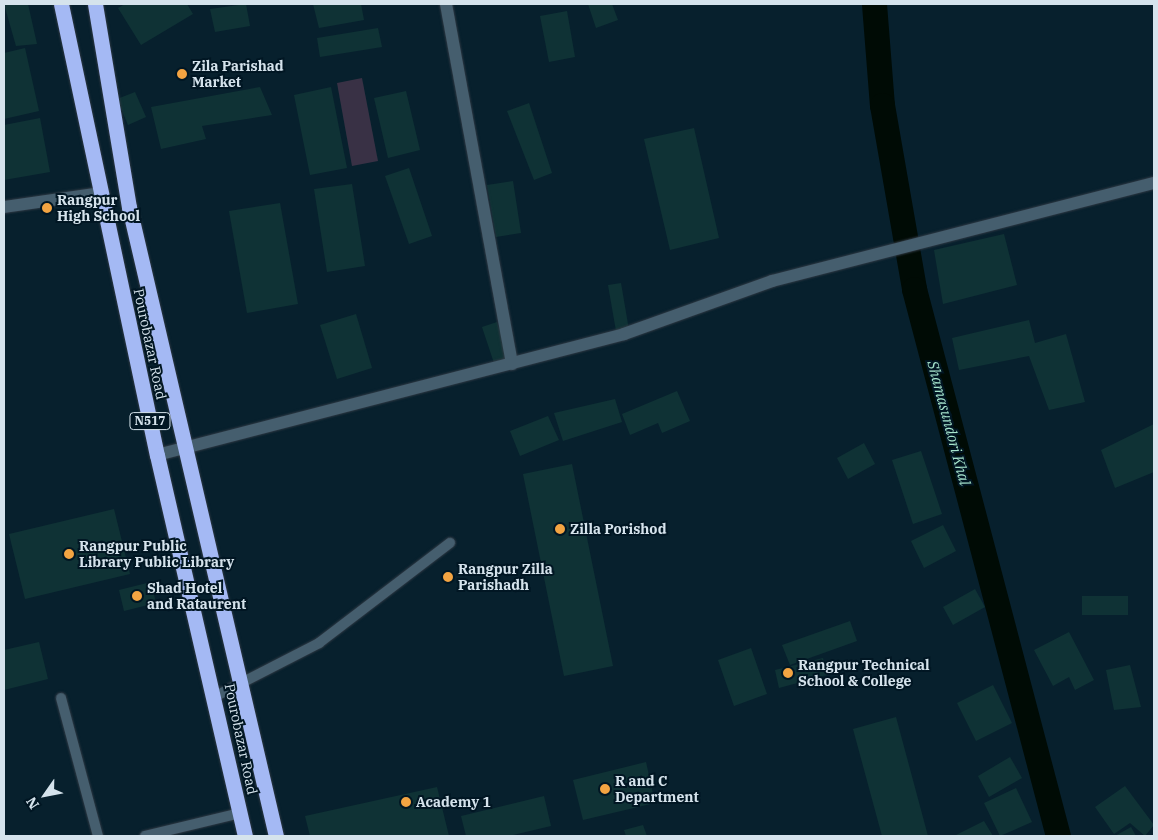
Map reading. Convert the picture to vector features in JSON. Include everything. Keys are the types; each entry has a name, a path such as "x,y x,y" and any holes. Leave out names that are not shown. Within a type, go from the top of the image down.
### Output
{"highway":[{"name":"Pourobazar Road","path":"61,4 157,455 216,696 245,836"},
{"name":"Pourobazar Road","path":"95,4 130,208 183,447 242,683 276,836"}],"street":[{"path":"446,4 512,364"},
{"path":"157,455 624,334 772,281 1154,183"},
{"path":"4,207 101,193"}],"lane":[{"path":"216,696 319,643 450,543"},
{"path":"61,698 98,836"},
{"path":"145,836 240,813"}],"shaded area":[{"path":"362,78 378,161 352,166 337,83"}],"building":[{"path":"4,4 28,4 37,44 16,46"},
{"path":"125,4 187,4 193,14 141,45 118,8"},
{"path":"246,4 250,26 215,32 210,9"},
{"path":"313,4 361,4 364,20 319,28"},
{"path":"588,4 612,4 618,20 596,28"},
{"path":"567,11 575,57 549,62 540,16"},
{"path":"378,28 382,47 320,57 317,38"},
{"path":"25,48 39,111 4,119 4,53"},
{"path":"260,87 272,115 202,126 206,139 161,149 151,107"},
{"path":"331,87 347,168 310,175 294,95"},
{"path":"406,91 420,150 388,158 374,98"},
{"path":"135,92 146,117 128,125 117,99"},
{"path":"529,103 552,173 534,180 507,111"},
{"path":"40,118 50,172 4,180 4,125"},
{"path":"694,128 719,238 670,250 644,139"},
{"path":"409,168 432,236 409,244 385,176"},
{"path":"513,181 521,233 496,237 487,185"},
{"path":"352,184 365,266 327,272 314,189"},
{"path":"280,203 298,304 247,313 229,211"},
{"path":"1004,234 1017,285 943,304 934,250"},
{"path":"621,283 629,330 616,331 608,285"},
{"path":"356,314 372,368 337,379 320,325"},
{"path":"1029,320 1035,343 1066,334 1085,402 1049,410 1029,356 959,370 952,338"},
{"path":"497,322 509,358 494,363 482,327"},
{"path":"677,391 690,421 662,433 658,423 630,435 622,414"},
{"path":"615,399 622,422 563,441 554,413"},
{"path":"548,416 559,440 520,456 510,431"},
{"path":"1154,424 1154,472 1115,488 1101,450"},
{"path":"864,443 875,464 848,479 837,458"},
{"path":"921,451 942,514 913,524 892,460"},
{"path":"572,464 613,666 564,676 523,474"},
{"name":"Rangpur Public Library Public Library","path":"114,509 130,574 25,599 9,534"},
{"path":"943,525 956,551 924,568 911,541"},
{"name":"Shad Hotel and Rataurent","path":"151,582 156,603 124,611 119,590"},
{"path":"975,589 985,607 953,625 943,607"},
{"path":"1082,596 1128,596 1128,615 1082,615"},
{"path":"850,621 857,641 790,665 782,645"},
{"path":"1069,632 1094,680 1075,690 1069,677 1053,686 1034,650"},
{"path":"39,642 48,679 4,690 4,650"},
{"path":"751,648 767,694 734,706 718,660"},
{"path":"823,658 827,675 779,688 775,670"},
{"path":"1130,665 1141,707 1114,710 1106,670"},
{"path":"993,685 1012,723 976,741 957,703"},
{"path":"896,717 928,836 882,836 853,729"},
{"path":"1010,757 1022,778 989,797 978,776"},
{"path":"646,762 655,803 583,820 573,780"},
{"path":"1125,786 1154,825 1145,836 1130,823 1114,834 1095,807"},
{"name":"Academy 1","path":"437,787 449,836 310,836 305,816"},
{"path":"1016,788 1032,822 1000,836 984,803"},
{"path":"544,796 551,826 509,836 466,836 461,816"},
{"path":"984,821 993,836 954,836"},
{"path":"643,825 647,836 626,836 624,830"},
{"path":"1131,827 1136,836 1115,836"}],"waterway":[{"name":"Shamasundori Khal","path":"874,4 882,105 914,289 1058,836"}],"place":[{"name":"Zila Parishad Market","path":"182,74"},
{"name":"Rangpur High School","path":"47,208"},
{"name":"Zilla Porishod","path":"560,529"},
{"name":"Rangpur Public Library Public Library","path":"69,554"},
{"name":"Rangpur Zilla Parishadh","path":"448,577"},
{"name":"Shad Hotel and Rataurent","path":"137,596"},
{"name":"Rangpur Technical School & College","path":"788,673"},
{"name":"R and C Department","path":"605,789"},
{"name":"Academy 1","path":"406,802"}]}
